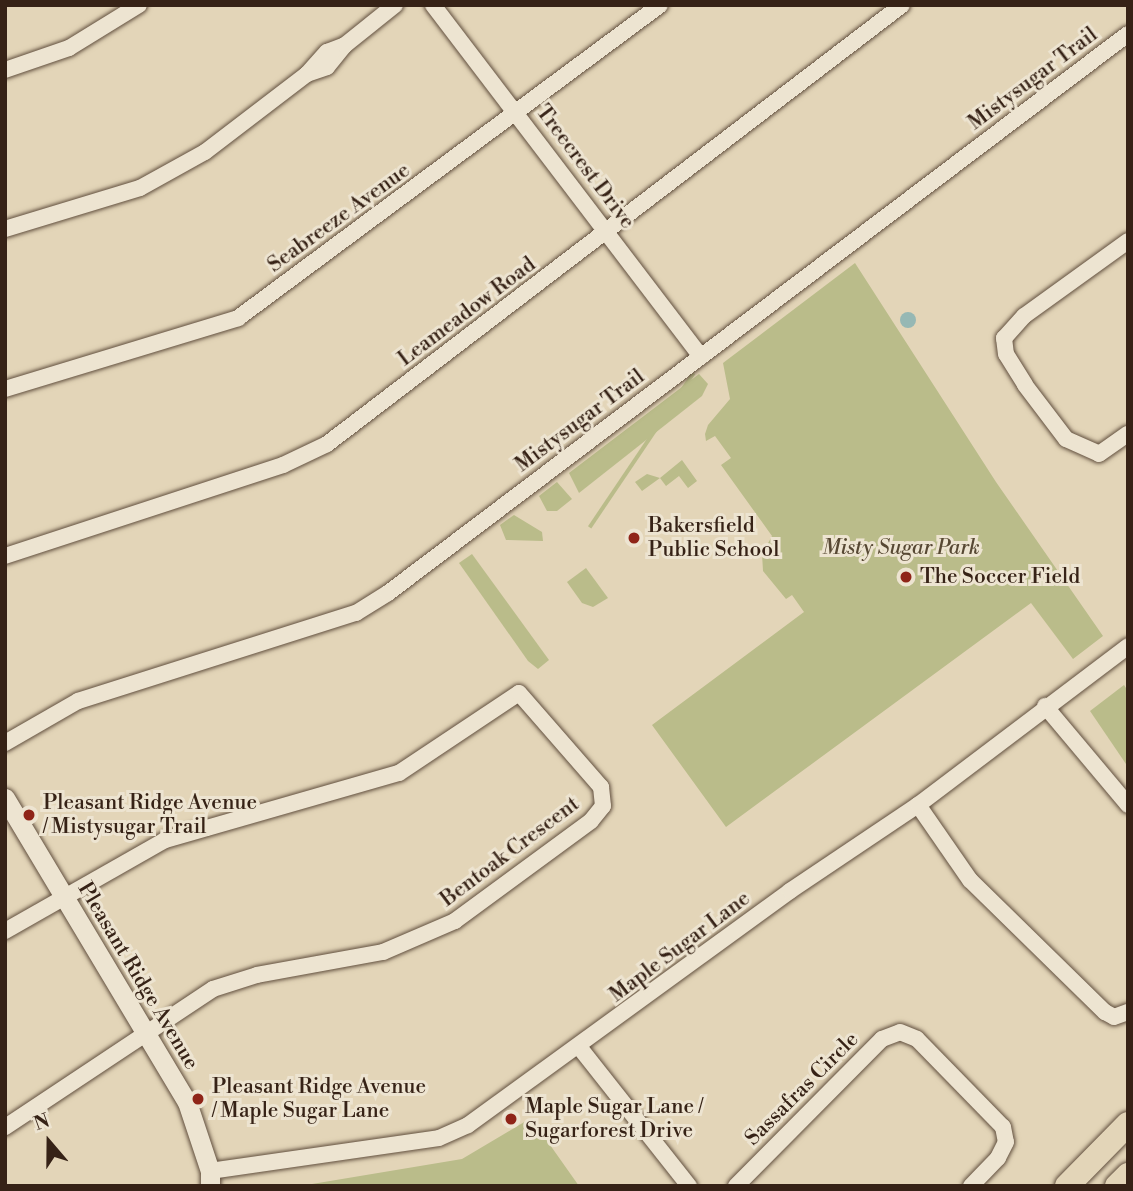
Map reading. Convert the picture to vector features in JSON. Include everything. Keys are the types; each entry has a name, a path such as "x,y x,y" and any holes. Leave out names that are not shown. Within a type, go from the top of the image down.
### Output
{"main road":[{"path":"1067,1186 1128,1124"},
{"path":"1117,1186 1128,1175"}],"street":[{"path":"5,70 68,48 139,5"},
{"path":"5,229 140,188 205,152 307,74 327,52 345,45 395,5"},
{"name":"Treecrest Drive","path":"433,5 519,114 701,357"},
{"name":"Seabreeze Avenue","path":"5,389 238,318 519,114 660,5"},
{"name":"Leameadow Road","path":"5,556 283,464 327,444 902,5"},
{"name":"Mistysugar Trail","path":"5,743 78,701 356,613 701,357 1128,34"},
{"path":"1128,241 1024,316 1004,338 1006,354 1025,386 1066,439 1099,454 1128,434"},
{"name":"Maple Sugar Lane","path":"210,1178 439,1138 468,1125 580,1048 790,891 918,805 1045,706 1128,646"},
{"name":"Bentoak Crescent","path":"64,896 165,840 399,773 519,693 601,788 603,806 591,821 455,921 383,952 257,975 213,989 147,1030"},
{"path":"1045,706 1128,805"},
{"name":"Pleasant Ridge Avenue","path":"5,798 147,1030 187,1102 210,1178"},
{"path":"918,805 970,880 1105,1013 1114,1017 1128,1012"},
{"path":"5,931 64,896"},
{"path":"5,1127 147,1030"},
{"name":"Sassafras Circle","path":"736,1186 882,1038 900,1032 917,1039 1003,1127 1006,1142 998,1158 971,1186"},
{"path":"580,1048 689,1186"}],"green space":[{"name":"Misty Sugar Park","path":"855,263 996,482 1103,636 1073,659 1031,603 726,827 652,725 804,612 792,595 786,599 763,571 762,554 772,536 721,465 731,458 715,436 706,441 705,434 708,425 730,399 723,363"},
{"path":"692,372 695,374 591,528 588,526"},
{"path":"699,374 708,384 702,396 579,493 569,473"},
{"path":"682,460 697,481 688,488 679,476 666,486 660,478"},
{"path":"647,474 660,478 642,491 635,482"},
{"path":"557,482 572,499 557,511 547,511 539,496"},
{"path":"514,515 542,532 543,541 506,540 500,525"},
{"path":"472,554 549,660 538,669 528,661 459,563"},
{"path":"586,568 608,598 593,607 582,603 567,582"},
{"path":"1124,685 1128,691 1126,764 1090,711"},
{"path":"531,1118 579,1186 300,1186 462,1159"}],"water":[{"path":"908,312 914,314 914,326 908,328 902,326 900,320 902,314"}],"place":[{"name":"Bakersfield Public School","path":"634,538"},
{"name":"The Soccer Field","path":"906,577"},
{"name":"Pleasant Ridge Avenue / Mistysugar Trail","path":"29,815"},
{"name":"Pleasant Ridge Avenue / Maple Sugar Lane","path":"198,1099"},
{"name":"Maple Sugar Lane / Sugarforest Drive","path":"511,1119"}]}
